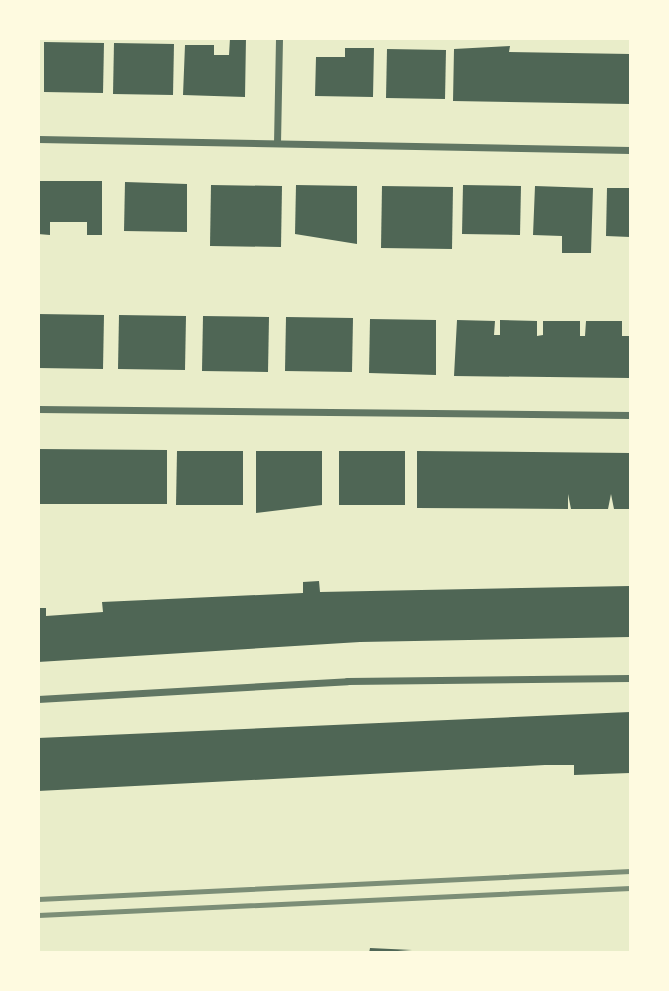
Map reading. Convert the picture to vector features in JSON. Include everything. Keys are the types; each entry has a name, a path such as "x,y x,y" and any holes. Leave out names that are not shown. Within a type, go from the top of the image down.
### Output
{"street":[{"path":"277,143 279,38"},
{"path":"38,139 631,150"},
{"path":"38,408 631,415"},
{"path":"38,699 361,680 631,678"}],"building":[{"path":"230,38 246,38 245,97 183,95 185,45 214,45 214,55 229,55"},
{"path":"44,42 104,43 103,93 44,92"},
{"path":"114,43 174,44 173,95 113,94"},
{"path":"510,46 509,52 630,54 630,104 453,101 454,49"},
{"path":"345,48 374,48 373,97 315,96 316,57 345,57"},
{"path":"387,49 446,50 445,99 386,98"},
{"path":"38,181 102,181 102,235 87,235 87,222 50,222 50,235 38,234"},
{"path":"125,182 187,184 187,232 124,231"},
{"path":"211,185 282,186 281,247 210,246"},
{"path":"296,185 357,186 357,244 295,234"},
{"path":"463,185 521,186 520,235 462,234"},
{"path":"382,186 453,187 452,249 381,248"},
{"path":"535,186 593,188 591,253 562,253 562,236 533,235"},
{"path":"607,188 630,188 630,237 606,236"},
{"path":"38,314 104,315 103,369 38,368"},
{"path":"119,315 186,316 185,370 118,369"},
{"path":"203,316 269,317 268,372 202,371"},
{"path":"286,317 353,318 352,372 285,371"},
{"path":"370,319 436,320 436,375 369,373"},
{"path":"457,320 495,321 494,335 500,335 500,320 537,321 537,336 543,335 543,321 580,321 580,336 585,336 586,321 622,321 622,336 630,336 630,378 454,376"},
{"path":"38,449 167,450 167,504 38,504"},
{"path":"177,451 243,451 243,505 176,505"},
{"path":"256,451 322,451 322,505 256,513"},
{"path":"339,451 405,451 405,505 339,505"},
{"path":"417,451 630,453 630,509 614,509 611,494 608,509 571,509 568,494 568,509 417,508"},
{"path":"319,581 320,592 630,586 630,637 360,642 38,662 38,608 46,608 46,616 103,612 102,602 303,593 303,582"},
{"path":"630,712 630,773 574,775 574,765 545,765 38,791 38,738"},
{"path":"370,948 412,950 369,953"}],"railway":[{"path":"38,899 630,871"},
{"path":"38,915 630,888"}]}
